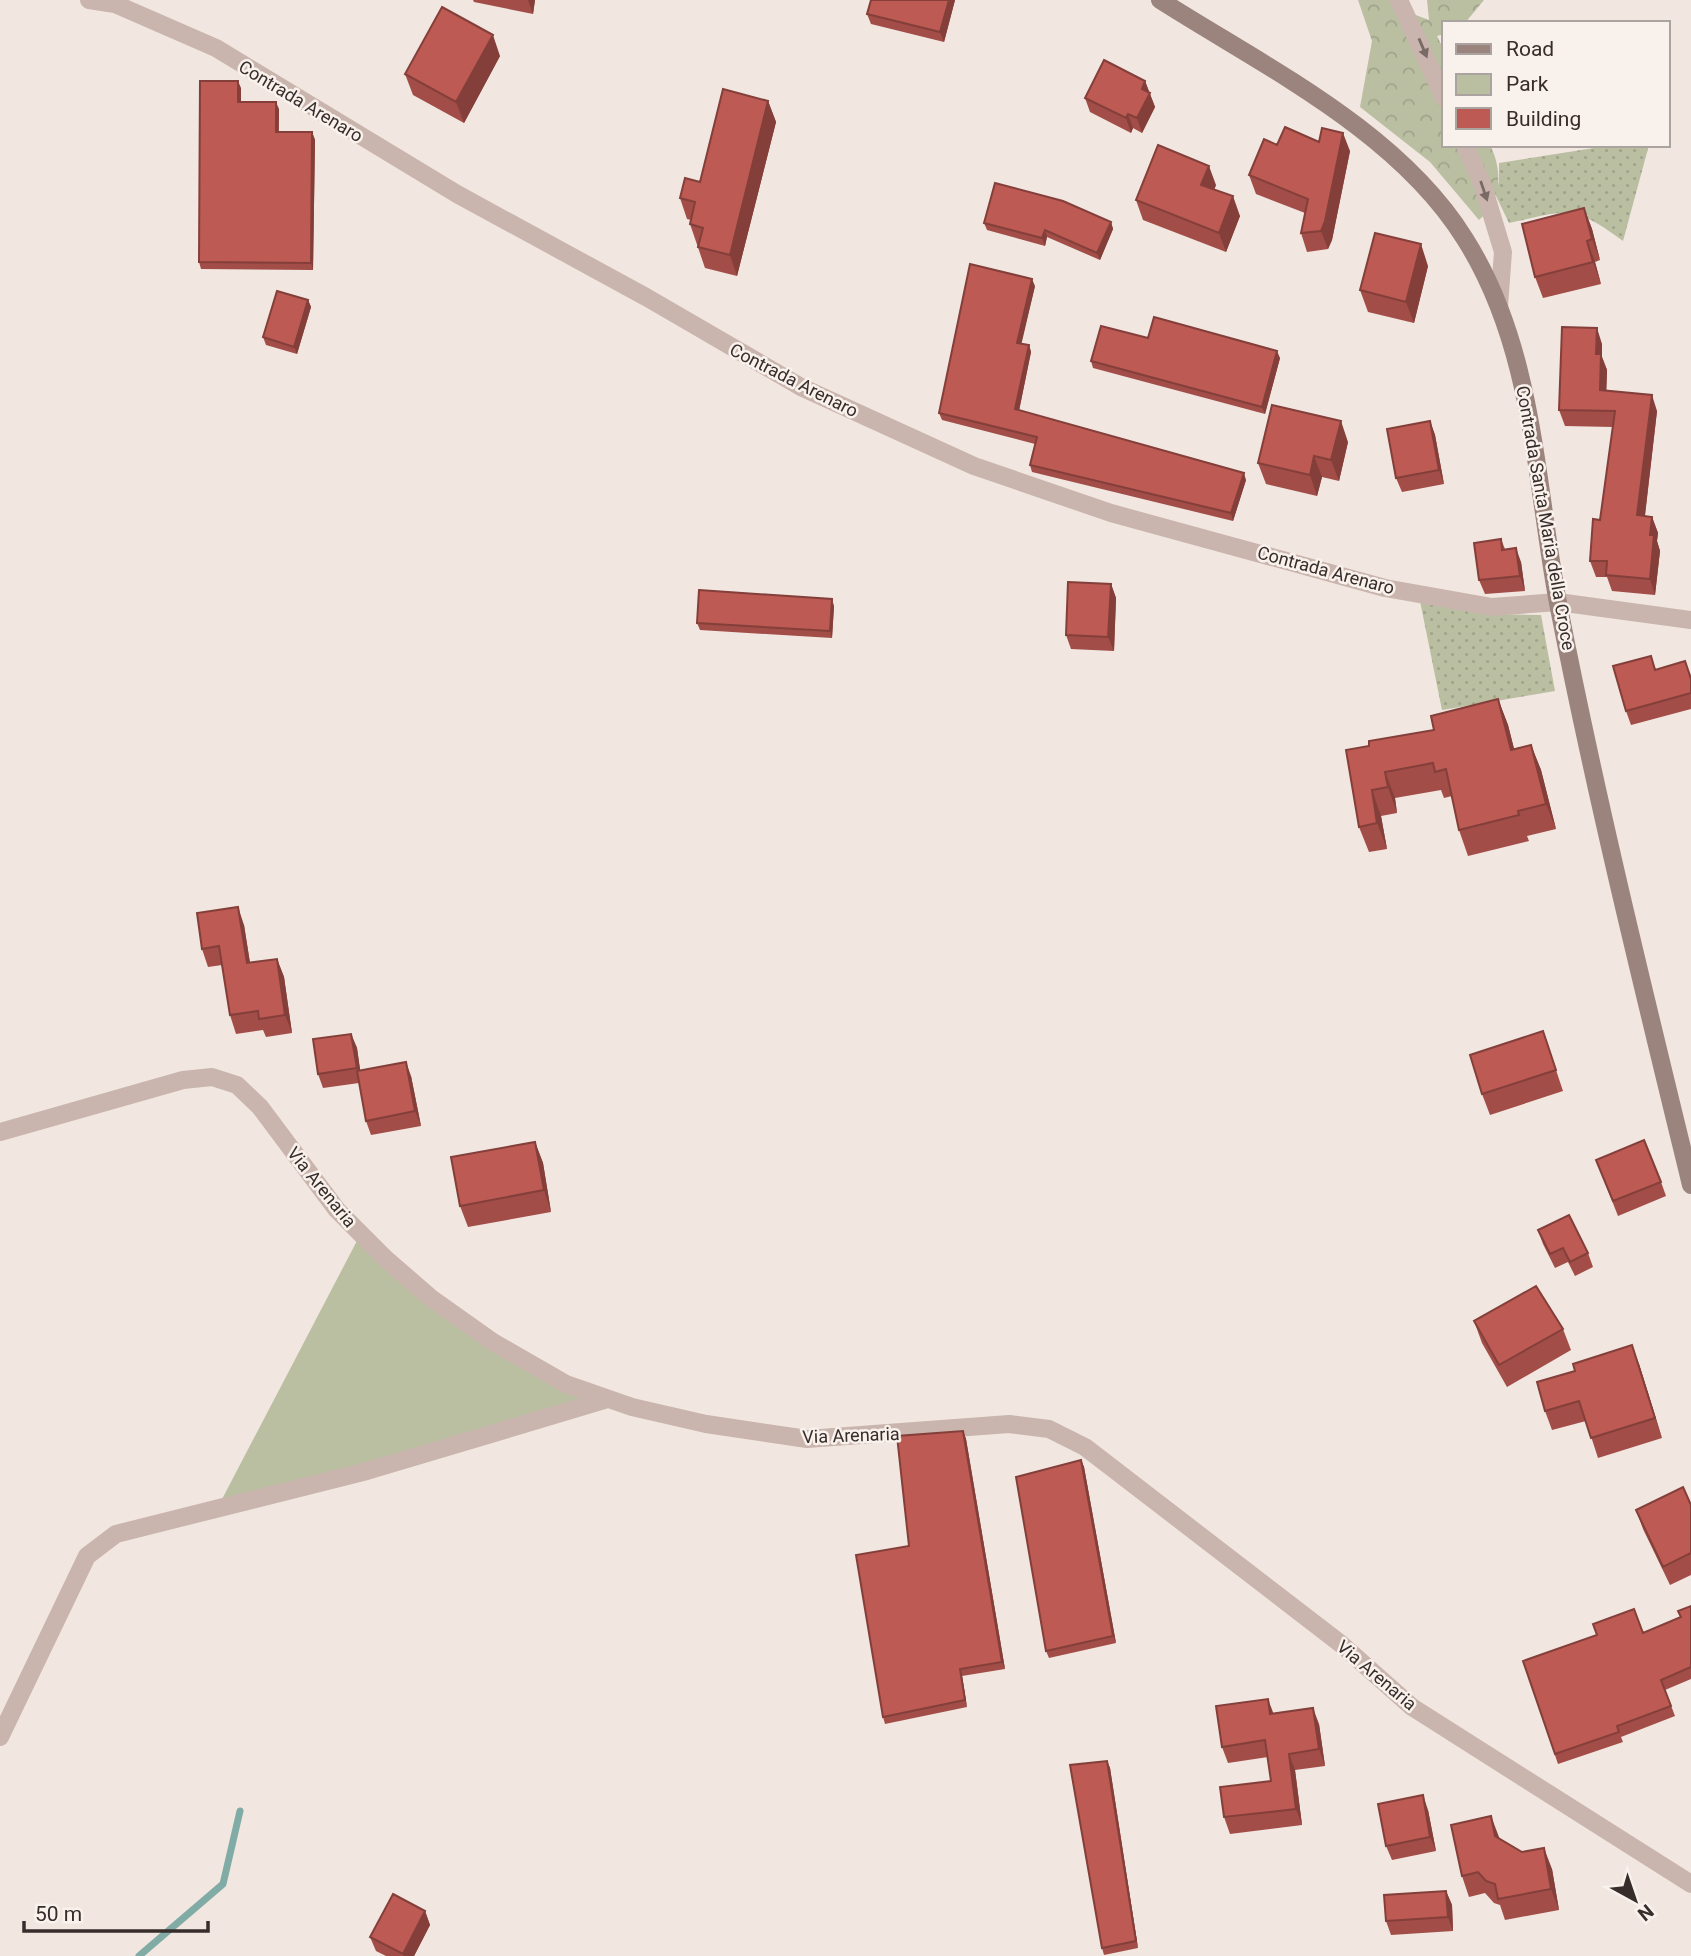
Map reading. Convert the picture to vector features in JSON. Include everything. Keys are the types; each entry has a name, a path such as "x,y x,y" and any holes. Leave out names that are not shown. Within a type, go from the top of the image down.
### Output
{"main road":[{"name":"Contrada Santa Maria della Croce","path":"1160,0 1306,91 1404,163 1465,239 1499,306 1522,376 1558,602 1614,871 1691,1185"}],"street":[{"name":"Contrada Arenaro","path":"89,0 115,4 216,48 457,194 646,297 801,387 974,466 1111,513 1385,587 1492,607 1558,602 1691,620"},
{"path":"1399,0 1442,94"},
{"path":"1466,147 1483,186 1503,252 1499,306"},
{"name":"Via Arenaria","path":"0,1132 183,1080 212,1077 237,1085 260,1107 337,1210 431,1298 493,1342 556,1378 608,1399 706,1424 807,1439 1009,1424 1049,1429 1085,1447 1341,1644 1412,1707 1691,1884"},
{"path":"0,1737 87,1556 116,1534 368,1471 608,1399"}],"green space":[{"path":"1358,0 1393,0 1397,8 1429,20 1427,0 1484,0 1467,21 1442,21 1442,35 1437,36 1442,46 1442,147 1491,147 1497,165 1496,194 1487,212 1479,220 1430,162 1360,107 1372,41"},
{"path":"1600,147 1648,147 1623,241 1592,221 1569,213 1509,223 1495,194 1499,181 1499,163"},
{"path":"1420,601 1490,614 1541,615 1555,691 1442,710"},
{"path":"359,1237 418,1293 588,1398 398,1459 220,1503"}],"building":[{"path":"871,0 949,0 940,32 867,14"},
{"path":"442,7 493,35 456,102 405,74"},
{"path":"1104,60 1145,81 1142,89 1150,93 1137,118 1128,114 1126,118 1085,98"},
{"path":"200,81 238,81 238,102 276,102 276,132 312,132 311,263 199,262"},
{"path":"723,89 768,101 730,255 698,247 703,228 690,224 695,202 680,198 685,178 700,182"},
{"path":"1285,127 1319,142 1322,128 1343,133 1321,231 1301,233 1308,199 1249,175 1264,139 1277,145"},
{"path":"1158,145 1209,166 1201,185 1233,196 1219,233 1136,200"},
{"path":"995,183 1063,201 1111,222 1097,253 1045,230 1042,238 984,223"},
{"path":"1584,208 1592,239 1587,241 1593,262 1535,277 1522,224"},
{"path":"1375,233 1421,244 1406,302 1360,290"},
{"path":"970,264 1032,279 1017,343 1029,345 1015,409 1244,473 1231,513 1030,465 1037,437 939,413"},
{"path":"277,291 308,300 294,347 263,337"},
{"path":"1154,317 1277,351 1262,407 1091,361 1101,326 1148,338"},
{"path":"1562,327 1597,328 1596,354 1601,354 1600,390 1652,395 1637,515 1652,517 1650,535 1654,535 1650,579 1606,575 1607,561 1590,561 1593,519 1600,520 1615,411 1559,410"},
{"path":"1272,405 1341,421 1331,460 1314,456 1310,475 1258,463"},
{"path":"1430,421 1439,470 1396,478 1387,429"},
{"path":"1501,539 1502,550 1516,548 1520,576 1479,580 1474,543"},
{"path":"1068,582 1111,584 1108,637 1066,635"},
{"path":"699,590 832,599 830,631 697,623"},
{"path":"1651,656 1655,670 1685,661 1691,679 1691,693 1626,711 1613,666"},
{"path":"1498,699 1511,750 1531,745 1546,804 1518,811 1519,815 1459,830 1446,769 1435,772 1433,763 1385,772 1388,787 1372,790 1377,823 1359,827 1346,750 1369,746 1369,741 1434,730 1431,716"},
{"path":"238,907 247,963 277,959 285,1015 259,1019 258,1011 230,1015 219,946 202,949 197,913"},
{"path":"1543,1031 1556,1070 1482,1094 1470,1055"},
{"path":"351,1034 357,1068 318,1074 313,1039"},
{"path":"406,1062 415,1111 366,1121 357,1071"},
{"path":"1644,1140 1661,1182 1613,1201 1596,1160"},
{"path":"535,1142 544,1190 460,1206 451,1157"},
{"path":"1569,1215 1588,1253 1570,1262 1563,1248 1550,1254 1538,1230"},
{"path":"1536,1286 1563,1329 1499,1365 1474,1321"},
{"path":"1632,1345 1655,1418 1591,1438 1579,1401 1545,1411 1537,1382 1575,1371 1573,1364"},
{"path":"963,1431 1002,1662 960,1669 965,1700 883,1717 856,1555 909,1546 897,1436"},
{"path":"1081,1460 1113,1636 1046,1651 1016,1477"},
{"path":"1683,1487 1691,1505 1691,1553 1663,1567 1636,1510"},
{"path":"1691,1606 1691,1667 1661,1680 1671,1706 1617,1726 1619,1732 1555,1754 1523,1661 1597,1635 1593,1624 1634,1609 1643,1633 1681,1617 1678,1611"},
{"path":"1268,1699 1270,1714 1313,1708 1319,1749 1289,1754 1296,1809 1224,1817 1220,1787 1271,1781 1265,1740 1222,1747 1216,1706"},
{"path":"1107,1761 1136,1941 1102,1948 1070,1765"},
{"path":"1423,1795 1430,1837 1386,1846 1378,1804"},
{"path":"1491,1816 1495,1836 1522,1852 1544,1848 1551,1889 1498,1899 1495,1884 1486,1881 1478,1872 1462,1876 1451,1825"},
{"path":"1446,1891 1448,1917 1386,1921 1384,1895"},
{"path":"393,1894 425,1911 403,1954 370,1937"}],"waterway":[{"path":"139,1956 223,1884 240,1811"}]}
